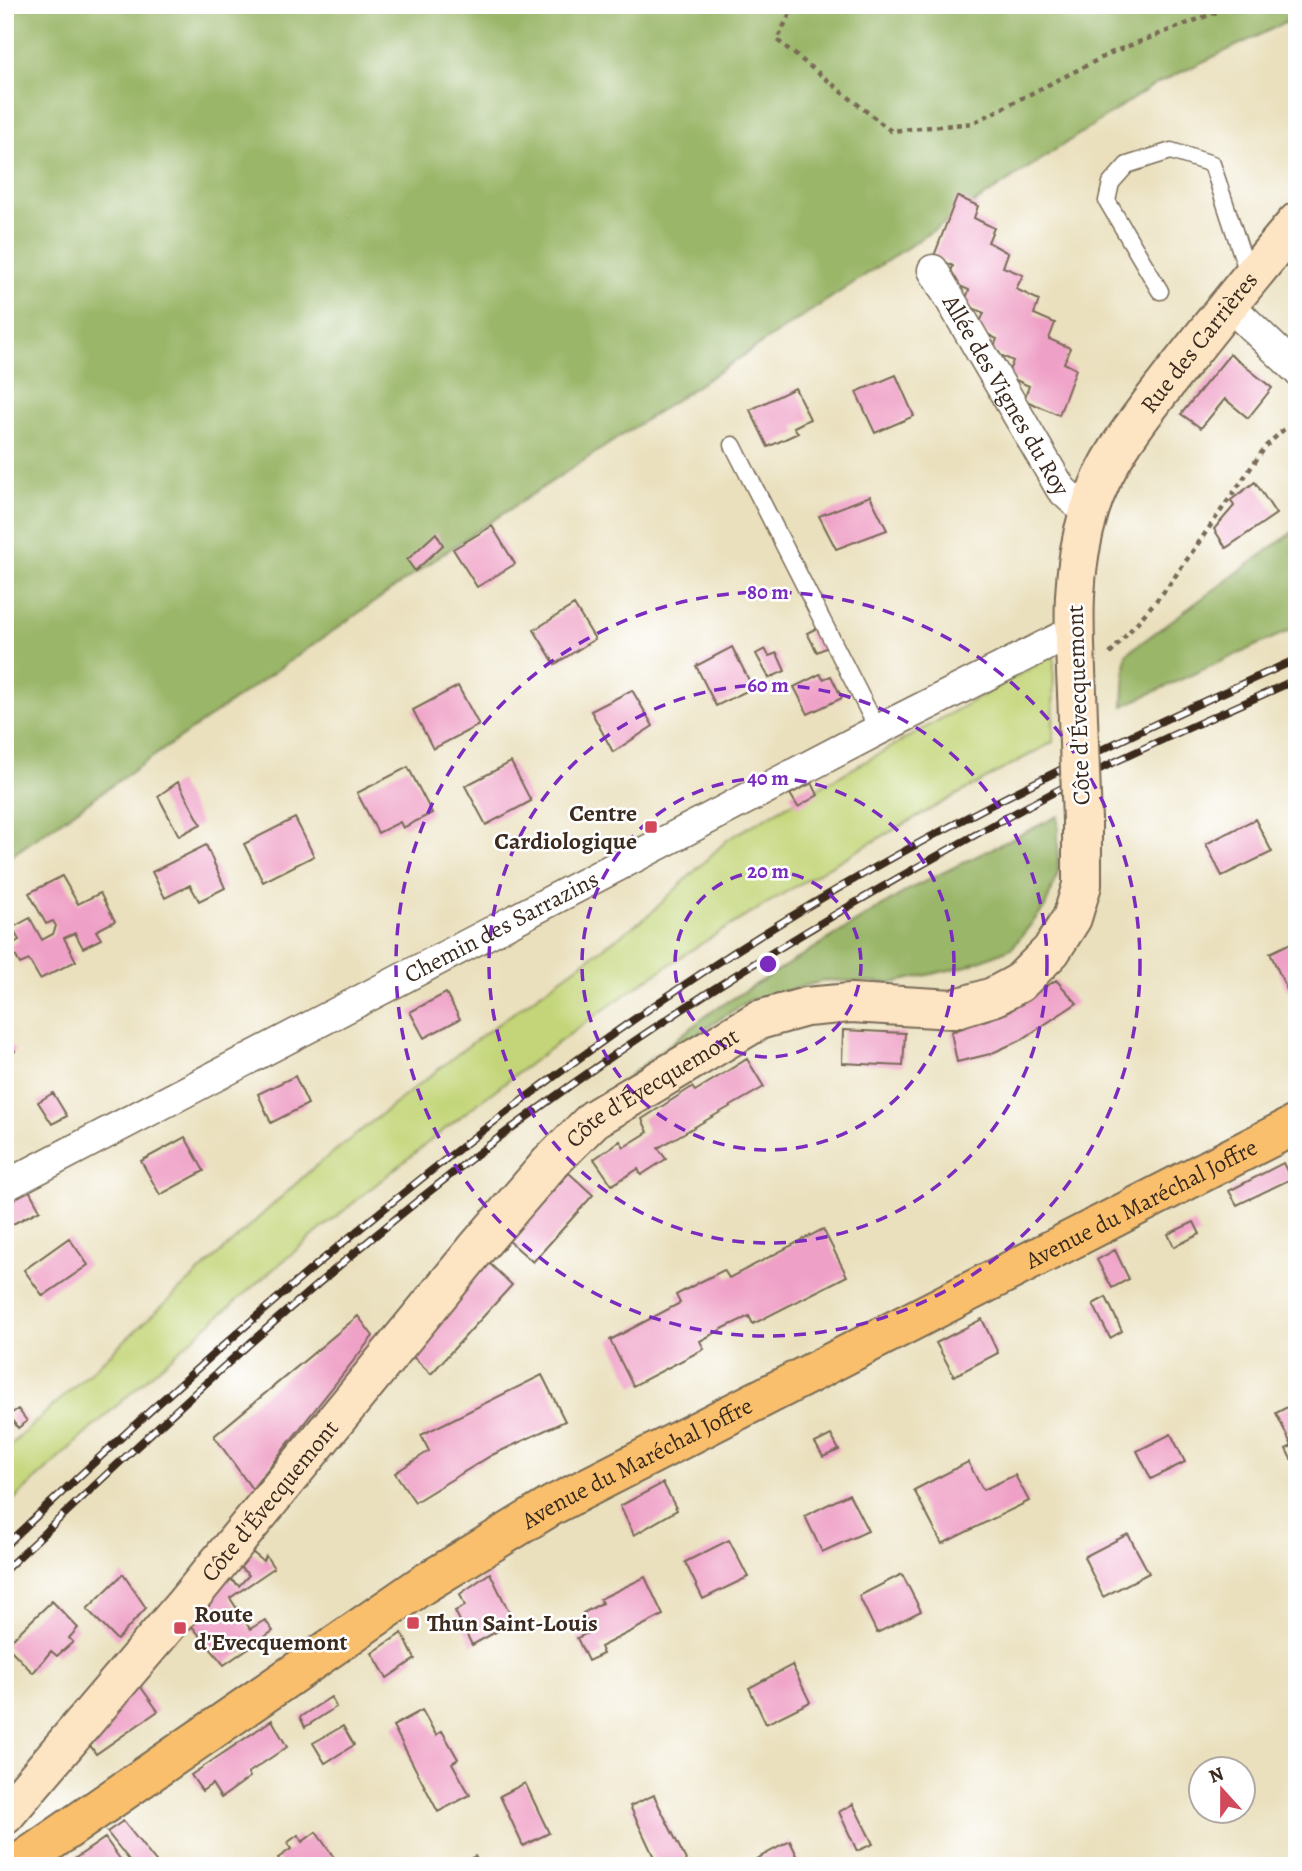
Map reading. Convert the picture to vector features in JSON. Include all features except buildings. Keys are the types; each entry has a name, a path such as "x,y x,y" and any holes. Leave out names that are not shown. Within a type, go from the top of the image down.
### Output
{"main road":[{"name":"Avenue du Maréchal Joffre","path":"15,1866 422,1585 552,1505 1297,1124"}],"street":[{"name":"Rue des Carrières","path":"1130,431 1239,291 1297,222"},
{"name":"Allée des Vignes du Roy","path":"933,270 1061,489 1088,514"},
{"path":"1239,291 1297,370"},
{"name":"Côte d'Évecquemont","path":"5,1815 184,1605 476,1249 571,1140 594,1119 759,1020 806,1007 851,1003 953,1009 993,997 1019,983 1051,951 1072,918 1082,885 1082,821 1072,613 1088,514 1101,478 1130,431"},
{"name":"Chemin des Sarrazins","path":"5,1186 878,730 1074,631"}],"lane":[{"path":"1160,291 1107,201 1111,183 1127,165 1171,151 1212,164 1239,291"},
{"path":"733,444 878,730"}],"path":[{"path":"794,5 777,40 891,131 973,123 1113,52 1235,5"},
{"path":"1077,692 1167,588 1266,446 1297,417"}],"green space":[{"path":"5,5 1297,5 1297,17 1154,85 466,538 5,860"},
{"path":"1297,529 1297,627 1123,706 1126,654"},
{"path":"1054,655 1053,742 787,891 661,970 542,1054 291,1254 99,1421 5,1508 5,1450 312,1169 473,1042 650,914 728,839"},
{"path":"1058,816 1058,873 1045,907 1012,948 967,966 892,983 827,980 748,1001 615,1087 711,1012 910,889"}],"railway":[{"path":"5,1546 171,1392 341,1244 518,1104 702,973 918,843 1144,729 1297,659"},
{"path":"5,1570 279,1317 350,1256 496,1140 617,1053 803,933 1005,818 1150,745 1297,679"}],"place":[{"name":"Centre Cardiologique","path":"651,827"},
{"name":"Thun Saint-Louis","path":"413,1623"},
{"name":"Route d'Evecquemont","path":"180,1628"}]}
